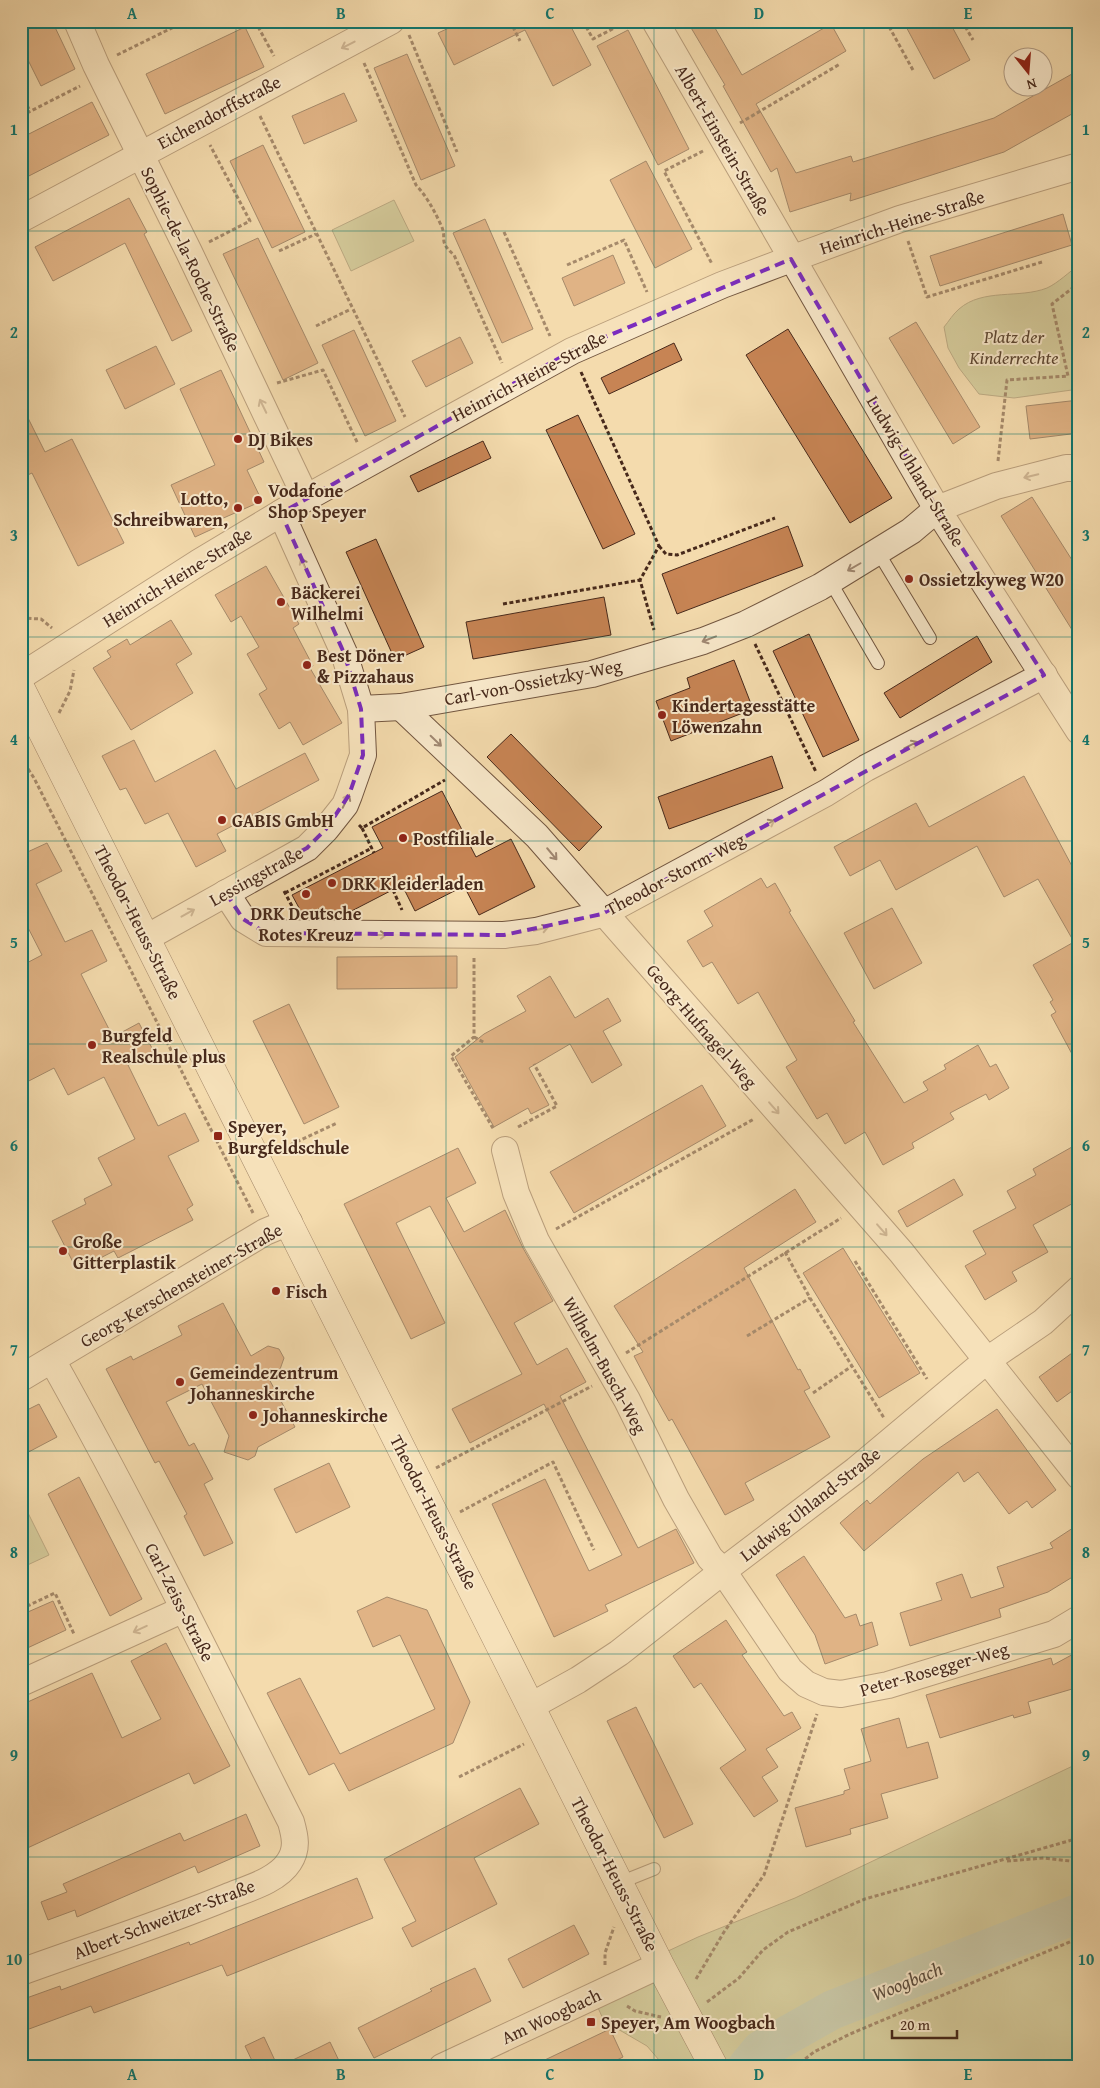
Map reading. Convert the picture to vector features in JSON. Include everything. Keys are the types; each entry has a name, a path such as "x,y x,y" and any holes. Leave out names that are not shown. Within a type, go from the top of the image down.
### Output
{"main road":[{"name":"Theodor-Heuss-Straße","path":"21,688 660,1965 708,2056"}],"street":[{"name":"Sophie-de-la-Roche-Straße","path":"77,21 98,70 189,252 306,498"},
{"name":"Albert-Einstein-Straße","path":"655,21 791,259"},
{"name":"Eichendorffstraße","path":"21,219 285,77 355,41 398,24"},
{"name":"Heinrich-Heine-Straße","path":"21,676 198,563 306,498 566,354 722,285 900,219 1079,166"},
{"name":"Ludwig-Uhland-Straße","path":"791,259 937,509 1079,731"},
{"name":"Carl-von-Ossietzky-Weg","path":"361,710 401,707 592,674 704,641 746,624 830,581 911,531 937,509 996,486 1066,468 1079,468"},
{"name":"Lessingstraße","path":"146,938 307,848 326,829 345,805 363,755 361,710 344,653 281,513"},
{"name":"Theodor-Storm-Weg","path":"226,893 243,919 266,933 474,936 536,931 602,914 826,793 866,768 1044,675"},
{"name":"Georg-Hufnagel-Weg","path":"401,707 537,836 602,914 901,1252 1079,1476"},
{"name":"Wilhelm-Busch-Weg","path":"505,1150 516,1193 536,1241 627,1400 676,1499 710,1558 723,1571"},
{"name":"Georg-Kerschensteiner-Straße","path":"21,1378 265,1232 289,1222"},
{"name":"Ludwig-Uhland-Straße","path":"531,1706 578,1680 619,1654 723,1571 896,1438 986,1361 1043,1322 1079,1289"},
{"name":"Carl-Zeiss-Straße","path":"52,1360 184,1609 291,1822 295,1849"},
{"name":"Peter-Rosegger-Weg","path":"723,1571 790,1670 806,1684 824,1692 841,1694 888,1685 1054,1634 1079,1619"},
{"path":"21,1683 184,1609"},
{"name":"Albert-Schweitzer-Straße","path":"21,1972 182,1916 249,1888 277,1874 289,1863 295,1849"},
{"name":"Am Woogbach","path":"442,2067 660,1965"}],"lane":[{"path":"878,552 930,638"},
{"path":"830,581 878,663"},
{"path":"619,1883 654,1869"}],"path":[{"path":"21,116 186,21"},
{"path":"255,21 285,77"},
{"path":"510,21 520,41"},
{"path":"583,21 593,40 628,21"},
{"path":"886,21 914,72"},
{"path":"962,21 973,40"},
{"path":"398,24 457,152"},
{"path":"355,41 416,185 428,199 442,227 442,240 445,247 454,255 512,384"},
{"path":"722,285 664,171 840,64"},
{"path":"21,94 30,112"},
{"path":"251,95 351,309 414,437"},
{"path":"189,252 250,221 199,123"},
{"path":"900,219 928,297 1042,262"},
{"path":"504,232 566,354 659,546 666,554 677,555 775,518"},
{"path":"280,251 316,234"},
{"path":"566,265 624,240 656,313"},
{"path":"996,486 1007,380 1068,376 1052,304 1079,283"},
{"path":"316,326 351,309"},
{"path":"256,393 277,383 323,370 368,464"},
{"path":"659,546 640,580 655,635 662,653"},
{"path":"502,604 640,580"},
{"path":"21,618 42,619 54,629"},
{"path":"746,624 826,793"},
{"path":"61,712 70,691 75,669"},
{"path":"21,758 34,778 244,1198 258,1219"},
{"path":"362,828 442,783 460,765"},
{"path":"345,805 362,828 374,853"},
{"path":"285,892 372,848"},
{"path":"272,868 300,922 298,934"},
{"path":"474,936 474,1036 452,1056 505,1150"},
{"path":"474,1036 485,1043"},
{"path":"518,1126 557,1106 534,1064"},
{"path":"536,1241 774,1107"},
{"path":"258,1160 337,1123"},
{"path":"417,1478 611,1372 630,1350 860,1206"},
{"path":"784,1252 896,1438"},
{"path":"855,1261 940,1401"},
{"path":"747,1336 810,1298"},
{"path":"813,1394 852,1366"},
{"path":"440,1524 553,1462 594,1550"},
{"path":"21,1608 55,1593 84,1656"},
{"path":"696,1979 724,1932 764,1875 824,1692"},
{"path":"460,1777 531,1740"},
{"path":"686,2012 707,2002 739,1978 764,1950 788,1932 864,1899 1079,1838"},
{"path":"1001,1861 1044,1858 1079,1862"},
{"path":"795,2067 814,2052 850,2034 1079,1938"}],"highlighted area":[{"path":"791,259 937,509 1044,675 602,914 504,935 266,933 243,919 226,893 307,848 326,829 349,795 363,755 361,709 344,653 281,513 572,351"}],"green space":[{"path":"394,200 414,241 351,271 332,230"},
{"name":"Platz der Kinderrechte","path":"1079,265 1079,389 1014,398 979,394 959,368 948,348 944,327 959,309 979,298 1025,293 1047,288"},
{"path":"25,1507 49,1555 21,1568 21,1508"},
{"path":"1079,1763 1079,2067 665,2067 647,2046 604,2021 589,1988 698,1937 795,1898"}],"building":[{"path":"21,21 52,21 75,69 41,86 21,46"},
{"path":"464,21 568,21 591,65 553,86 525,30 454,65 438,33"},
{"path":"687,21 711,21 742,75 831,24 846,51 756,104 796,173 851,156 853,162 994,118 1029,98 1052,98 1052,85 1079,70 1079,110 1004,152 850,201 851,193 790,212 777,168 771,172 723,86 725,85"},
{"path":"903,21 949,21 970,60 934,79"},
{"path":"245,27 264,67 165,114 146,74"},
{"path":"628,30 689,149 658,165 597,46"},
{"path":"407,54 455,166 421,180 374,68"},
{"path":"344,93 357,121 304,144 292,116"},
{"path":"92,102 109,135 21,180 21,138"},
{"path":"263,145 305,232 272,248 230,161"},
{"path":"646,161 692,249 655,268 610,180"},
{"path":"129,198 147,232 144,234 192,331 172,341 125,243 53,281 35,247"},
{"path":"1063,214 1072,245 940,286 930,256"},
{"path":"485,219 533,329 502,343 453,233"},
{"path":"258,238 318,363 283,380 223,254"},
{"path":"613,255 625,283 574,306 562,278"},
{"path":"916,322 980,427 953,444 889,338"},
{"path":"788,329 892,498 850,523 746,355"},
{"path":"354,330 396,421 365,436 322,345"},
{"path":"460,337 473,363 426,387 412,361"},
{"path":"674,343 682,360 609,394 601,378"},
{"path":"156,346 175,384 125,409 106,370"},
{"path":"221,370 264,462 247,470 262,501 219,520 221,525 195,537 171,485 215,465 180,389"},
{"path":"1079,400 1079,433 1030,439 1026,406"},
{"path":"21,404 45,452 72,439 124,543 78,566 32,473 21,478"},
{"path":"578,415 635,534 603,549 546,430"},
{"path":"483,441 491,458 418,492 410,476"},
{"path":"1032,497 1079,571 1079,641 1001,516"},
{"path":"788,526 803,566 677,614 662,574"},
{"path":"376,539 424,647 395,660 346,552"},
{"path":"266,566 299,624 293,628 313,666 310,668 342,723 303,745 290,722 279,729 259,694 267,689 247,654 259,647 241,616 231,622 215,595"},
{"path":"604,597 611,635 473,659 466,622"},
{"path":"171,620 192,654 176,664 193,693 131,730 93,668 111,657 107,651 127,639 130,645"},
{"path":"809,634 859,740 823,757 773,651"},
{"path":"977,636 992,662 900,718 884,693"},
{"path":"734,660 753,709 671,741 656,701 690,688 687,678"},
{"path":"511,734 602,827 579,851 487,757"},
{"path":"134,740 155,782 215,750 236,789 305,753 319,780 217,834 226,851 196,867 168,813 145,824 126,788 120,790 102,756"},
{"path":"772,756 783,788 669,829 658,797"},
{"path":"1024,776 1073,868 1079,865 1079,1067 1051,1015 1056,1012 1050,1002 1053,1000 1033,965 1074,942 1038,879 1004,897 977,846 896,890 880,860 850,876 834,847 916,803 929,827"},
{"path":"442,791 476,857 511,839 535,887 479,915 464,886 415,911 402,885 336,919 324,918 319,909 304,917 292,895 383,848 372,827"},
{"path":"47,843 62,871 36,884 65,942 92,930 107,961 81,974 113,1037 139,1023 154,1052 128,1065 158,1126 185,1113 199,1141 168,1156 193,1205 187,1209 193,1220 118,1258 114,1251 77,1270 52,1221 86,1204 84,1199 112,1185 98,1158 135,1139 104,1077 68,1095 54,1068 21,1085 21,966 42,955 21,914 21,855"},
{"path":"761,878 767,888 775,883 791,911 789,912 855,1021 853,1022 904,1103 928,1090 923,1082 946,1069 944,1065 978,1045 990,1067 996,1064 1009,1088 989,1100 986,1094 950,1113 954,1119 912,1143 914,1148 883,1165 865,1132 845,1144 827,1113 817,1119 786,1067 797,1060 758,992 738,1004 712,962 703,967 687,941 713,926 704,911"},
{"path":"892,908 922,963 874,989 844,933"},
{"path":"457,956 457,988 337,989 337,957"},
{"path":"550,976 575,1018 608,998 621,1021 603,1031 622,1065 592,1083 570,1044 529,1068 549,1105 531,1114 528,1108 494,1127 455,1057 484,1034 526,1011 517,996"},
{"path":"289,1004 339,1107 304,1124 253,1021"},
{"path":"702,1085 726,1126 574,1213 550,1172"},
{"path":"1079,1143 1079,1200 1033,1225 1048,1252 1012,1272 1017,1281 985,1300 965,1266 986,1254 973,1231 1016,1208 1007,1191 1036,1175 1033,1169"},
{"path":"458,1148 476,1183 446,1198 464,1232 505,1210 523,1248 553,1301 514,1323 537,1365 567,1348 586,1382 560,1396 638,1548 676,1529 694,1563 605,1605 608,1611 554,1637 492,1504 545,1479 589,1571 622,1555 544,1404 470,1443 452,1409 522,1374 430,1206 396,1223 445,1323 411,1339 344,1204"},
{"path":"954,1179 963,1195 907,1227 898,1211"},
{"path":"795,1189 816,1222 744,1268 798,1370 800,1369 810,1388 804,1391 830,1437 745,1483 754,1500 725,1515 672,1419 669,1421 655,1396 634,1356 643,1352 614,1306"},
{"path":"843,1248 920,1373 879,1398 803,1273"},
{"path":"223,1303 251,1356 268,1346 279,1349 284,1358 278,1375 269,1379 295,1427 258,1447 255,1456 248,1460 224,1452 229,1436 202,1384 166,1402 189,1446 194,1443 213,1479 204,1484 233,1543 204,1556 184,1516 187,1514 159,1461 155,1463 106,1369 131,1356 133,1360 182,1335 178,1326"},
{"path":"1079,1348 1079,1386 1057,1402 1039,1377"},
{"path":"39,1404 57,1437 21,1456 21,1413"},
{"path":"997,1409 1056,1490 1032,1508 1027,1501 1009,1514 978,1472 964,1482 958,1472 864,1551 840,1523 867,1500 870,1504 923,1459"},
{"path":"329,1463 350,1507 296,1533 274,1489"},
{"path":"79,1477 142,1599 110,1616 48,1494"},
{"path":"1079,1524 1079,1573 1048,1592 999,1609 1001,1617 910,1646 900,1613 942,1600 936,1583 962,1574 971,1598 1004,1587 997,1567 1053,1548 1050,1543"},
{"path":"804,1556 845,1618 856,1614 860,1626 872,1622 878,1645 825,1664 815,1635 776,1575"},
{"path":"387,1597 427,1610 470,1702 453,1743 349,1791 334,1763 309,1775 267,1693 300,1678 340,1754 435,1709 400,1635 373,1647 357,1611"},
{"path":"53,1601 66,1630 21,1651 21,1615"},
{"path":"726,1620 747,1652 742,1655 784,1716 792,1712 801,1728 766,1749 778,1767 762,1777 778,1801 754,1817 720,1768 746,1750 701,1683 694,1688 673,1656"},
{"path":"166,1643 230,1766 194,1784 189,1773 21,1851 21,1705 92,1673 122,1738 161,1719 131,1661"},
{"path":"1079,1651 1079,1687 1028,1702 1031,1713 1014,1718 1013,1715 940,1738 926,1695 1051,1658 1053,1665"},
{"path":"636,1707 693,1824 664,1838 607,1721"},
{"path":"899,1718 907,1748 928,1742 938,1778 881,1794 888,1818 850,1829 851,1834 806,1847 795,1808 844,1794 844,1791 850,1789 844,1769 871,1761 861,1729"},
{"path":"520,1788 539,1824 474,1858 497,1904 412,1947 402,1928 416,1921 384,1859"},
{"path":"246,1814 260,1846 198,1873 195,1866 77,1917 75,1910 48,1920 41,1902 67,1892 63,1884 180,1833 184,1841"},
{"path":"357,1878 373,1918 227,1976 222,1965 94,2013 91,2006 21,2032 21,2000 60,1986 61,1990 189,1942 190,1945"},
{"path":"574,1925 589,1954 523,1988 508,1959"},
{"path":"475,1968 491,2001 374,2058 358,2028 432,1991 430,1989"},
{"path":"610,2029 623,2057 603,2067 530,2067"},
{"path":"264,2037 278,2067 255,2067 245,2046"},
{"path":"330,2042 342,2067 278,2067 316,2049"}],"waterway":[{"name":"Woogbach","path":"747,2067 761,2050 832,2010 1079,1913"}],"place":[{"name":"DJ Bikes","path":"238,439"},
{"name":"Vodafone Shop Speyer","path":"258,500"},
{"name":"Lotto, Schreibwaren,","path":"238,508"},
{"name":"Ossietzkyweg W20","path":"909,579"},
{"name":"Bäckerei Wilhelmi","path":"281,602"},
{"name":"Best Döner & Pizzahaus","path":"307,665"},
{"name":"Kindertagesstätte Löwenzahn","path":"662,715"},
{"name":"GABIS GmbH","path":"222,820"},
{"name":"Postfiliale","path":"403,838"},
{"name":"DRK Kleiderladen","path":"332,883"},
{"name":"DRK Deutsche Rotes Kreuz","path":"306,894"},
{"name":"Burgfeld Realschule plus","path":"92,1045"},
{"name":"Speyer, Burgfeldschule","path":"218,1136"},
{"name":"Große Gitterplastik","path":"63,1251"},
{"name":"Fisch","path":"276,1291"},
{"name":"Gemeindezentrum Johanneskirche","path":"180,1382"},
{"name":"Johanneskirche","path":"253,1415"},
{"name":"Speyer, Am Woogbach","path":"591,2022"}]}
